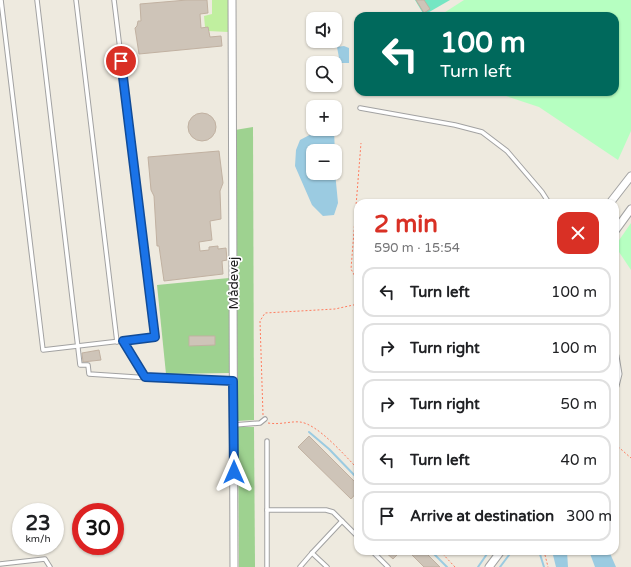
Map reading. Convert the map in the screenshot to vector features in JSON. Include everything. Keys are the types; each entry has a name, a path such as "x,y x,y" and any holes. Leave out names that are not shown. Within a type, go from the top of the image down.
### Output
{"street":[{"name":"Mådevej","path":"232,0 234,567"},
{"path":"613,199 631,176"},
{"path":"619,226 631,209"},
{"path":"489,567 497,555"}],"lane":[{"path":"1,0 43,350 155,337 114,0"},
{"path":"37,0 79,346 80,365 88,365 89,374 233,381"},
{"path":"76,0 117,342"},
{"path":"360,108 455,125 482,132 507,151 546,199"},
{"path":"123,341 145,377"},
{"path":"234,425 260,423 265,419"},
{"path":"267,441 267,567"},
{"path":"267,510 326,510 333,512 354,533"},
{"path":"300,567 342,521"},
{"path":"312,553 327,567"},
{"path":"376,555 388,567"},
{"path":"0,564 45,559 50,567"}],"path":[{"path":"357,199 361,143"},
{"path":"354,231 351,269 354,275"},
{"path":"354,305 335,309 264,313 260,321 263,415 265,419 269,423 282,424 300,422 314,428 354,465"},
{"path":"619,448 631,458"},
{"path":"444,555 455,567"},
{"path":"545,555 548,567"}],"green space":[{"path":"212,0 228,0 228,32 208,31 208,27 205,27 204,16 212,14"},
{"path":"415,0 450,0 429,12 422,12"},
{"path":"464,0 631,0 631,131 618,160 539,107 506,96 619,96 619,12 445,12"},
{"path":"253,127 254,420 238,421 235,130"},
{"path":"631,223 631,270 619,252 619,240"},
{"path":"229,278 229,373 166,374 157,285"},
{"path":"238,427 254,427 255,567 239,567"}],"water":[{"path":"342,46 349,48 349,63 342,63 342,56 339,56 337,48 342,48"},
{"path":"308,136 334,136 335,144 306,144 306,180 336,180 338,203 334,215 323,216 312,205 295,166 296,150 300,140"},
{"path":"553,555 567,555 568,567 556,567"},
{"path":"590,555 611,555 616,567 595,567"}],"building":[{"path":"207,0 208,13 200,14 201,28 208,27 210,37 221,36 222,46 139,54 135,28 138,21 141,21 140,4"},
{"path":"416,0 424,0 430,9 423,12"},
{"path":"202,113 212,117 216,127 212,137 202,141 192,137 188,127 192,117"},
{"path":"219,151 223,183 220,191 221,219 210,221 212,240 199,242 200,251 209,250 209,247 218,246 218,249 226,248 227,260 222,261 223,274 164,281 159,246 157,246 154,196 151,190 148,157"},
{"path":"189,336 215,336 215,345 189,346"},
{"path":"99,350 101,360 83,362 82,353"},
{"path":"309,436 354,481 354,496 351,499 298,447"},
{"path":"388,555 397,555 393,559"},
{"path":"412,555 428,555 440,567 424,567"}],"waterway":[{"path":"309,432 329,449 354,475"},
{"path":"435,555 447,567"},
{"path":"478,567 486,555"},
{"path":"500,567 509,555"},
{"path":"540,555 544,567"}],"route":[{"path":"121,61 155,337 123,341 145,377 233,381 234,472"}]}
